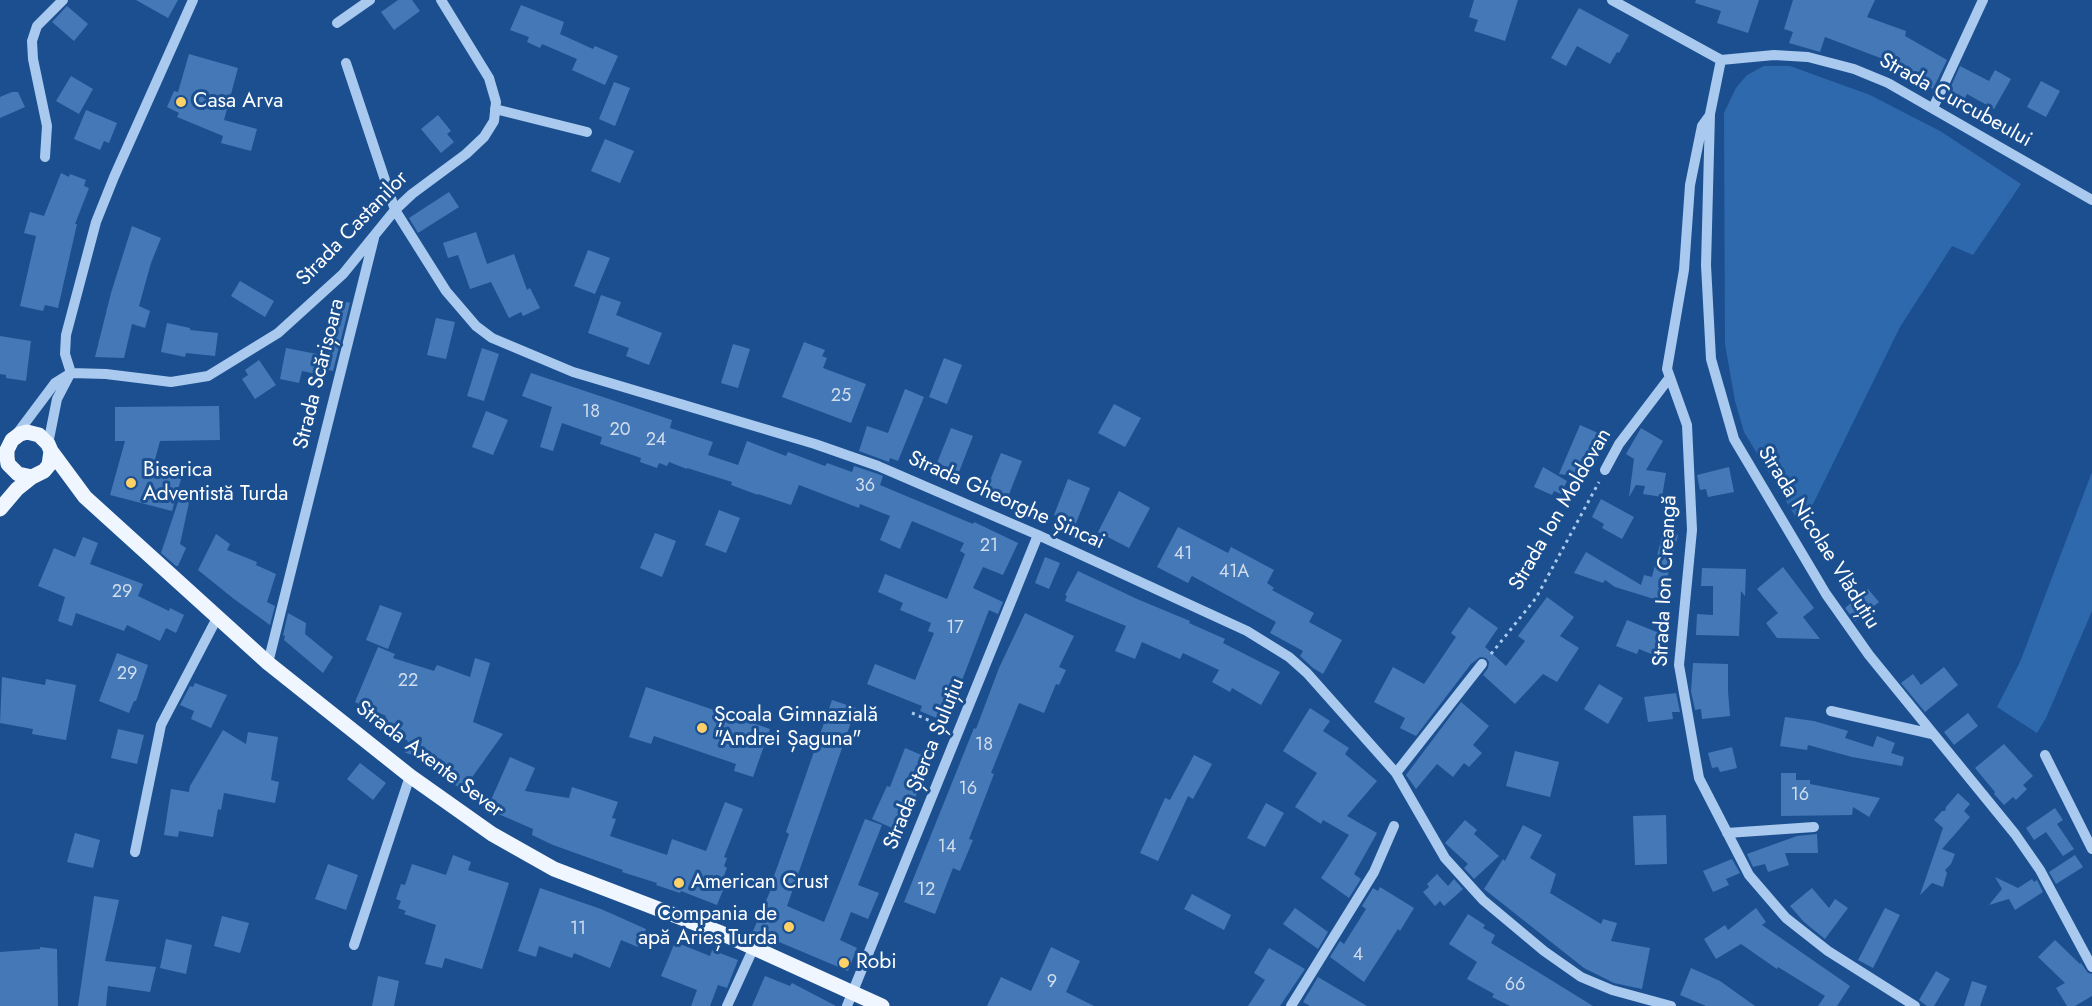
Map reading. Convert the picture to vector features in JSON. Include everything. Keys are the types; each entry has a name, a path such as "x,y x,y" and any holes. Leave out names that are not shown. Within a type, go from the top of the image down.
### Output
{"main road":[{"path":"0,509 17,489 49,465 50,447 45,439 33,432 20,434 6,448 8,464 18,474 32,477"},
{"name":"Strada Axente Sever","path":"50,447 85,497 268,663 410,776 492,834 554,869 753,947 850,1000 882,1006"}],"street":[{"path":"45,157 47,126 33,59 32,41 38,26 63,0"},
{"path":"50,447 57,399 71,373 65,354 66,335 96,222 193,0"},
{"path":"337,23 370,0"},
{"path":"441,0 489,78 496,102 495,109 587,132"},
{"path":"1933,108 1983,0"},
{"path":"1618,2 1721,60"},
{"name":"Strada Curcubeului","path":"1721,60 1774,55 1809,57 1854,69 1888,83 2092,200"},
{"name":"Strada Nicolae Vlăduțiu","path":"1721,60 1710,114 1706,265 1711,359 1734,439 1826,594 1869,655 2015,834 2040,870 2092,967"},
{"name":"Strada Gheorghe Șincai","path":"346,63 395,210 446,291 476,326 492,338 573,372 816,444 878,466 1038,535 1247,631 1289,657 1307,673 1396,773 1445,858 1483,900 1544,951 1581,977 1612,990 1671,1006"},
{"name":"Strada Castanilor","path":"71,373 106,374 171,382 208,376 278,333 343,274 395,210 412,194 472,148 494,121 495,109"},
{"name":"Strada Ion Creangă","path":"1710,114 1702,126 1690,185 1684,270 1667,369 1687,425 1692,530 1678,665 1699,778 1749,875 1786,918 1828,951 1915,1006"},
{"name":"Strada Scărișoara","path":"268,663 375,234"},
{"path":"6,448 55,383 71,373"},
{"name":"Strada Ion Moldovan","path":"1605,470 1619,444 1670,377"},
{"name":"Strada Șterca Șuluțiu","path":"850,1000 1038,535"},
{"path":"135,852 161,725 217,618"},
{"path":"1396,773 1482,664"},
{"path":"1831,711 1932,734"},
{"path":"2045,755 2092,849"},
{"path":"354,945 410,776"},
{"path":"1291,1006 1374,872 1394,826"},
{"path":"1727,833 1814,827"},
{"path":"727,1006 753,947"}],"path":[{"name":"Strada Ion Moldovan","path":"1482,664 1536,598 1605,470"},
{"path":"912,713 958,733"}],"shaded area":[{"path":"1764,66 1790,66 1870,95 1940,131 2021,184 1973,255 1952,246 1900,327 1813,504 1795,516 1744,432 1735,401 1725,344 1724,113 1736,88 1747,75"},
{"path":"2092,472 2092,611 2046,718 2037,733 1997,707 2020,662"}],"building":[{"path":"136,0 178,0 168,18"},
{"path":"398,0 412,0 420,11 394,30 381,12"},
{"path":"1474,0 1518,0 1505,41 1474,31 1478,20 1469,17"},
{"path":"1696,0 1759,0 1748,33 1717,23 1721,11 1695,3"},
{"path":"1793,0 1875,0 1867,17 1906,31 1905,36 1947,60 1933,89 1909,77 1912,70 1825,37 1820,52 1789,43 1793,32 1784,29"},
{"path":"521,5 564,22 560,34 593,49 595,46 618,56 605,85 572,70 577,59 542,44 540,48 527,42 529,37 510,30"},
{"path":"67,6 88,24 74,41 52,22"},
{"path":"1579,8 1629,35 1610,64 1577,46 1566,66 1551,58"},
{"path":"189,54 238,68 224,120 257,129 251,151 221,143 223,136 177,117 179,113 167,107 174,91 178,92"},
{"path":"1960,66 1989,81 1995,70 2011,79 1994,109 1967,94 1961,106 1946,98"},
{"path":"71,76 93,89 79,114 56,101"},
{"path":"2041,81 2060,91 2046,117 2027,107"},
{"path":"614,82 630,88 615,126 599,119"},
{"path":"18,92 25,107 0,118 0,97"},
{"path":"86,110 117,123 109,143 104,141 100,150 74,139"},
{"path":"438,115 451,131 447,134 454,142 441,153 421,129"},
{"path":"605,139 634,151 620,183 591,171"},
{"path":"61,173 86,180 84,186 89,188 75,224 77,224 58,308 45,305 43,311 20,306 36,236 24,233 30,212 44,216"},
{"path":"449,192 459,207 418,233 409,218"},
{"path":"132,226 161,238 151,263 139,306 150,311 145,328 132,324 124,358 95,357 111,293"},
{"path":"476,232 487,264 514,254 527,290 530,288 540,308 523,316 521,312 509,318 491,282 470,289 458,255 448,258 443,243"},
{"path":"588,250 610,258 595,294 574,286"},
{"path":"240,281 274,301 265,317 231,296"},
{"path":"601,295 621,302 616,315 662,333 649,365 626,356 629,348 588,333"},
{"path":"338,299 350,303 333,371 323,369 322,375 302,371 299,383 280,379 286,348 322,355"},
{"path":"436,318 455,322 446,359 427,355"},
{"path":"167,323 190,328 190,330 218,333 215,356 186,353 185,357 161,352"},
{"path":"0,336 31,341 26,381 6,378 6,375 0,374"},
{"path":"804,342 825,350 822,356 827,358 823,368 866,384 851,423 782,397"},
{"path":"733,344 750,349 738,388 721,383"},
{"path":"482,348 499,354 484,401 467,396"},
{"path":"944,358 962,365 947,404 929,397"},
{"path":"259,360 276,385 255,399 242,379 248,375 245,370"},
{"path":"531,373 672,420 670,428 713,442 708,455 738,465 747,441 786,456 788,452 825,466 827,463 852,472 854,466 883,476 880,485 973,524 974,522 1018,543 1003,575 983,567 973,588 1003,602 998,614 989,610 946,722 920,711 922,706 867,684 875,664 915,680 934,633 928,631 931,623 900,610 903,603 878,592 885,574 947,599 965,554 960,551 964,543 912,521 900,549 880,540 890,516 860,504 859,508 799,485 791,505 731,485 732,482 669,462 667,466 659,463 657,468 640,462 641,458 600,444 602,437 562,423 553,451 540,447 552,407 522,396"},
{"path":"905,389 924,397 898,461 890,458 889,462 859,451 867,426 888,433"},
{"path":"1114,404 1141,418 1125,447 1098,433"},
{"path":"219,406 220,440 160,441 152,471 181,479 172,511 110,495 125,441 115,441 115,407"},
{"path":"486,411 508,420 493,455 472,447"},
{"path":"1580,425 1607,437 1595,464 1588,461 1581,477 1559,474"},
{"path":"951,428 973,436 959,472 937,463"},
{"path":"1641,428 1663,441 1646,470 1666,473 1662,497 1643,494 1645,486 1636,485 1629,497 1634,459 1626,454"},
{"path":"1001,453 1022,461 1008,497 987,488"},
{"path":"1543,467 1567,481 1561,494 1554,491 1552,495 1534,487"},
{"path":"1729,467 1734,492 1708,497 1706,489 1700,490 1697,475"},
{"path":"1068,479 1090,488 1076,523 1054,515"},
{"path":"1119,491 1150,508 1129,548 1098,532"},
{"path":"180,496 190,498 180,544 186,548 176,566 161,553"},
{"path":"1601,499 1634,517 1622,539 1602,528 1604,524 1592,517"},
{"path":"719,510 740,518 726,553 705,545"},
{"path":"1178,527 1228,553 1231,547 1274,570 1267,583 1274,588 1272,590 1314,613 1309,622 1342,640 1323,674 1300,656 1303,651 1270,633 1276,622 1192,576 1188,583 1157,567"},
{"path":"1663,532 1678,535 1666,582 1670,583 1664,602 1615,587 1605,580 1603,583 1574,573 1586,552 1641,585 1644,575 1652,577"},
{"path":"655,533 676,541 662,577 640,568"},
{"path":"216,534 230,544 227,550 257,562 256,565 276,574 267,602 275,606 270,625 198,570"},
{"path":"83,537 98,543 90,564 143,584 138,596 169,611 170,608 184,615 176,633 166,628 160,641 127,625 124,631 76,613 72,626 58,621 65,597 38,586 54,548 75,557"},
{"path":"1045,557 1060,563 1049,589 1035,583"},
{"path":"1783,567 1814,608 1803,617 1820,639 1777,638 1766,623 1778,613 1757,589"},
{"path":"1702,568 1746,569 1745,596 1741,591 1739,636 1696,635 1697,614 1713,615 1713,586 1701,586"},
{"path":"1078,571 1190,621 1189,623 1225,639 1223,643 1280,672 1261,705 1232,688 1230,692 1212,682 1219,670 1183,653 1180,659 1142,642 1135,659 1115,651 1126,626 1065,601 1067,596 1065,595"},
{"path":"1868,589 1879,602 1855,621 1845,608"},
{"path":"1547,597 1574,617 1560,636 1579,648 1557,682 1543,674 1515,704 1483,675 1489,662 1486,658 1480,657 1471,664 1416,736 1400,728 1405,718 1374,702 1393,667 1424,684 1456,637 1451,633 1469,607 1498,628 1485,647 1506,666 1525,641 1518,636"},
{"path":"380,605 402,613 388,649 366,640"},
{"path":"288,613 306,623 305,634 333,657 323,673 284,640"},
{"path":"1025,613 1074,636 1059,667 1066,670 1059,685 1056,684 1044,713 1019,703 991,773 994,774 969,839 973,840 960,871 953,868 935,914 904,902 999,668"},
{"path":"1627,620 1664,635 1656,656 1639,649 1637,654 1616,646"},
{"path":"378,647 395,654 393,658 434,671 437,665 470,677 475,658 490,663 473,722 503,734 463,790 437,773 440,766 404,752 408,741 381,724 386,716 355,702"},
{"path":"117,653 148,665 136,701 129,713 99,701"},
{"path":"1693,663 1728,664 1730,716 1702,719 1701,709 1695,710 1691,691"},
{"path":"1944,667 1958,685 1925,712 1901,683 1913,674 1921,685"},
{"path":"2,677 45,685 46,679 76,685 66,740 32,734 33,729 0,723"},
{"path":"195,683 227,695 211,728 191,719 194,711 180,705 190,686 193,687"},
{"path":"1599,684 1623,698 1608,724 1584,709"},
{"path":"646,687 770,729 753,777 734,771 736,764 654,736 651,744 629,737"},
{"path":"1676,693 1680,712 1672,712 1673,719 1648,722 1644,697"},
{"path":"832,700 856,708 787,906 824,922 865,819 882,825 858,885 879,893 868,919 851,912 840,940 857,948 848,971 753,931 772,887 770,887 789,834 786,832"},
{"path":"1461,702 1489,726 1473,745 1482,753 1469,767 1464,763 1453,777 1437,764 1416,789 1406,775"},
{"path":"1310,708 1330,721 1323,731 1349,748 1345,754 1377,781 1347,816 1377,833 1354,874 1361,879 1349,898 1321,878 1349,835 1323,820 1321,824 1295,807 1317,773 1283,751"},
{"path":"1968,713 1978,726 1954,745 1944,732"},
{"path":"1785,717 1814,721 1848,731 1845,738 1873,747 1877,736 1895,743 1891,753 1904,757 1902,766 1852,757 1808,745 1807,750 1780,746"},
{"path":"118,729 144,735 137,764 111,758"},
{"path":"223,730 246,744 248,732 278,737 271,780 279,782 275,803 224,793 221,810 218,809 213,837 179,831 178,837 164,835 171,789 189,792 190,786"},
{"path":"2004,744 2033,776 2023,785 2027,789 2016,800 2013,797 2004,805 1975,768"},
{"path":"1732,747 1737,768 1720,772 1718,767 1712,768 1708,753"},
{"path":"905,748 931,759 901,832 872,819 887,786 890,787"},
{"path":"1515,751 1559,762 1550,797 1506,786"},
{"path":"1194,755 1212,764 1193,799 1188,796 1158,861 1140,853 1165,798 1170,800"},
{"path":"510,757 535,768 525,791 569,798 572,787 618,802 612,818 616,819 610,836 667,855 672,839 706,851 725,802 743,809 724,857 727,858 724,866 727,868 719,888 723,890 717,905 681,891 680,893 656,885 657,883 553,845 532,835 533,829 487,809"},
{"path":"360,763 386,783 373,800 347,779"},
{"path":"1781,773 1796,773 1796,780 1810,780 1810,784 1880,798 1869,817 1853,807 1852,815 1781,816"},
{"path":"1958,793 1970,804 1964,811 1970,817 1942,849 1955,854 1951,864 1945,870 1947,873 1943,887 1932,883 1920,895 1943,828 1934,820 1942,811 1945,811"},
{"path":"1266,803 1284,813 1265,847 1247,838"},
{"path":"2055,808 2063,820 2057,824 2074,849 2063,856 2046,832 2034,840 2026,828"},
{"path":"1666,815 1667,864 1635,865 1633,816"},
{"path":"1465,820 1477,830 1474,834 1499,856 1474,879 1464,868 1468,864 1445,843"},
{"path":"1523,825 1542,835 1530,858 1556,874 1550,893 1601,924 1603,919 1617,923 1611,941 1650,948 1642,989 1614,983 1584,968 1484,889 1503,859 1505,861"},
{"path":"75,833 100,840 93,868 67,862"},
{"path":"1817,834 1818,853 1785,853 1789,865 1768,872 1765,864 1753,867 1747,854 1797,836"},
{"path":"453,855 471,862 468,870 509,883 482,969 445,958 442,968 425,964 436,925 404,914 406,911 398,908 401,901 396,899 401,884 405,885 412,864 446,875"},
{"path":"2075,855 2083,867 2056,884 2049,872"},
{"path":"1732,859 1740,873 1726,879 1729,885 1713,892 1703,871"},
{"path":"328,864 358,875 346,910 315,899"},
{"path":"1437,874 1448,886 1454,879 1463,889 1444,906 1440,901 1435,906 1423,892"},
{"path":"1995,877 2018,888 2032,879 2034,882 2037,880 2043,892 2015,910 2009,899 1989,905 2002,889"},
{"path":"1380,887 1414,908 1364,982 1330,957 1340,941 1344,944 1366,909 1362,906 1373,888 1378,891"},
{"path":"540,888 601,909 646,929 638,947 621,940 610,968 574,953 572,958 539,946 536,957 518,951"},
{"path":"1812,888 1829,908 1835,899 1848,908 1825,939 1804,922 1790,906"},
{"path":"1192,894 1231,915 1224,930 1184,909"},
{"path":"94,896 119,900 105,961 156,967 150,992 108,986 106,1006 78,1006"},
{"path":"1295,908 1328,932 1318,949 1283,924"},
{"path":"1756,908 1766,922 1762,925 1850,986 1837,1006 1818,1006 1825,996 1778,967 1777,969 1741,944 1716,959 1704,939 1725,925 1728,930"},
{"path":"1885,908 1900,915 1873,968 1858,960"},
{"path":"1468,914 1485,925 1483,928 1495,935 1491,943 1593,1006 1510,1006 1492,997 1494,994 1467,979 1477,962 1449,944"},
{"path":"222,916 249,923 240,953 214,946"},
{"path":"166,939 192,945 186,974 160,968"},
{"path":"2055,940 2081,963 2088,973 2092,974 2092,996 2075,1006 2067,1006 2056,988 2065,983 2038,957"},
{"path":"675,942 710,956 712,950 738,960 727,988 718,985 710,1006 691,1006 697,990 661,976"},
{"path":"40,947 57,949 58,1006 0,1006 0,952 40,949"},
{"path":"1051,947 1080,961 1066,992 1094,1006 987,1006 1001,977 1031,991"},
{"path":"1269,948 1305,969 1280,1006 1248,1006 1265,980 1254,973"},
{"path":"1691,968 1720,981 1755,1006 1706,1006 1680,995"},
{"path":"1936,971 1950,979 1934,1006 1927,1006 1919,1000"},
{"path":"378,976 399,981 394,1006 372,1006"},
{"path":"765,976 790,986 792,983 836,1006 752,1006"},
{"path":"1318,977 1367,1006 1310,1006 1303,1002"},
{"path":"1972,981 1987,986 1980,1006 1964,1006"}],"place":[{"name":"Casa Arva","path":"181,102"},
{"name":"Biserica Adventistă Turda","path":"131,483"},
{"name":"Școala Gimnazială \"Andrei Șaguna\"","path":"702,728"},
{"name":"American Crust","path":"679,883"},
{"name":"Compania de apă Arieș Turda","path":"789,927"},
{"name":"Robi","path":"844,963"}]}
